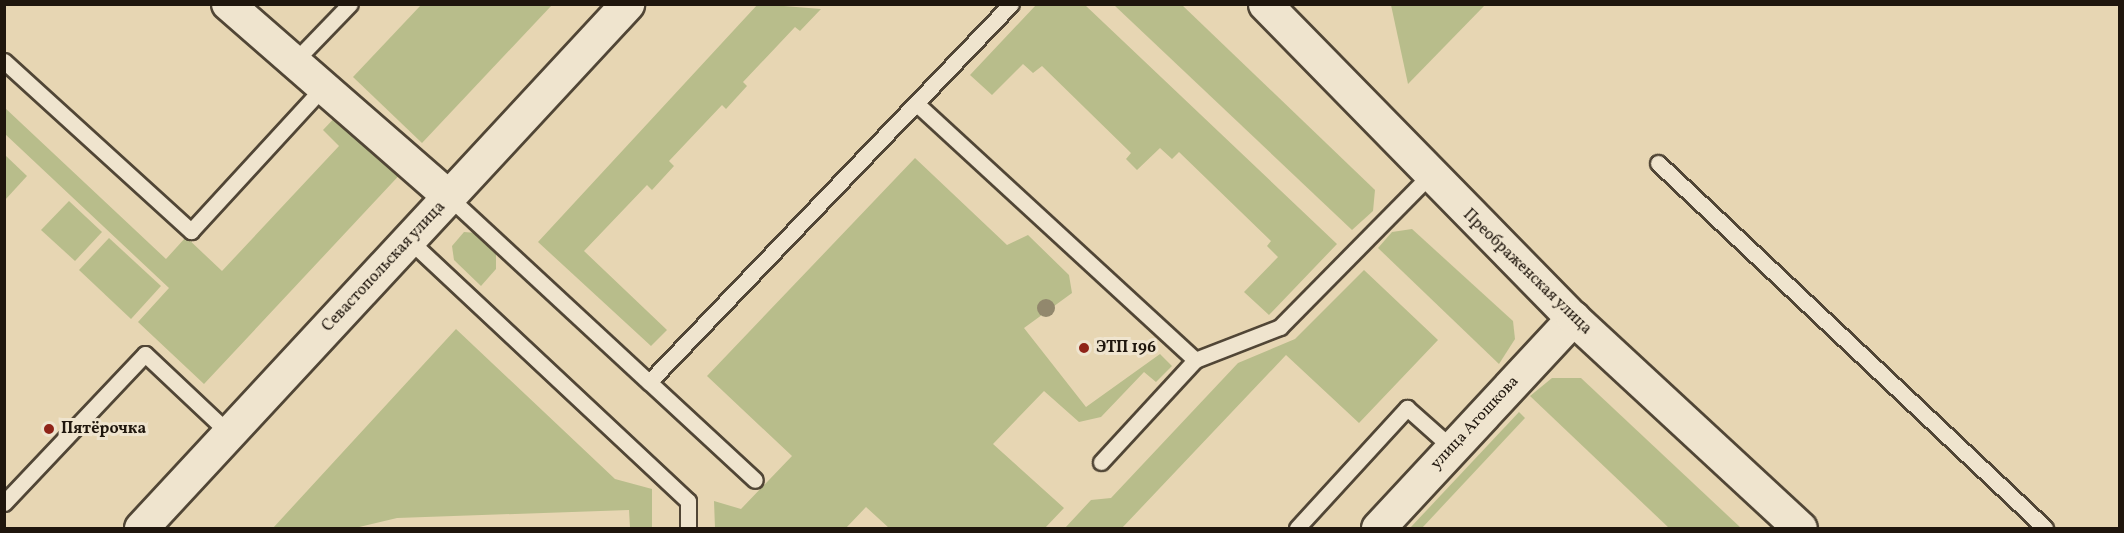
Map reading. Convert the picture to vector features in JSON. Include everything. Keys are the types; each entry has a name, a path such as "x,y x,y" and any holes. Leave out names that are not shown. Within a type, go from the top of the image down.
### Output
{"main road":[{"name":"Севастопольская улица","path":"141,528 627,4"},
{"name":"Преображенская улица","path":"1265,4 1430,176 1573,318 1800,528"},
{"name":"улица Агошкова","path":"1378,528 1573,318"}],"street":[{"path":"228,4 292,64 326,84 448,197"}],"lane":[{"path":"292,64 350,4"},
{"path":"649,382 1011,4"},
{"path":"4,61 191,231 326,84"},
{"path":"917,104 1194,360"},
{"path":"1658,164 2044,528"},
{"path":"1101,462 1194,360 1280,327 1430,176"},
{"path":"448,197 755,480"},
{"path":"409,240 688,501 688,528"},
{"path":"4,503 145,354 230,434"},
{"path":"1297,528 1407,408 1452,448"}],"green space":[{"path":"758,4 821,9 800,31 795,27 743,82 747,86 726,109 722,105 669,161 674,166 652,190 647,185 584,251 667,330 651,346 538,242"},
{"path":"1391,4 1485,5 1408,84"},
{"path":"421,5 552,5 422,143 353,77"},
{"path":"1036,5 1085,5 1337,244 1269,315 1244,292 1278,257 1267,246 1271,241 1179,152 1172,159 1160,148 1137,170 1126,159 1131,153 1042,66 1033,73 1023,64 992,95 970,75"},
{"path":"1114,5 1182,5 1375,190 1373,211 1352,230"},
{"path":"4,107 166,259 186,237 222,271 339,146 323,130 343,109 406,168 204,384 138,322 169,288 5,134"},
{"path":"5,155 27,176 4,200"},
{"path":"915,158 1007,245 1028,235 1069,275 1072,293 1024,328 1086,407 1160,354 1172,366 1156,382 1144,372 1101,417 1079,422 1044,391 993,444 1064,508 1045,528 889,528 866,507 846,528 715,528 714,501 741,509 792,456 707,376"},
{"path":"69,201 102,232 75,261 41,230"},
{"path":"1412,229 1513,321 1515,339 1499,364 1378,248 1392,232"},
{"path":"464,232 477,233 496,254 496,269 481,286 454,260 452,246"},
{"path":"109,238 161,286 131,319 79,270"},
{"path":"1364,270 1438,340 1359,423 1286,355 1122,528 1065,528 1091,500 1111,498 1238,363 1295,339"},
{"path":"456,329 615,479 652,489 652,528 630,528 629,510 397,518 355,528 273,528"},
{"path":"1552,378 1581,378 1741,528 1669,528 1530,396"},
{"path":"1519,412 1525,418 1422,528 1410,528"}],"place":[{"name":"ЭТП 196","path":"1084,348"},
{"name":"Пятёрочка","path":"49,429"}]}
